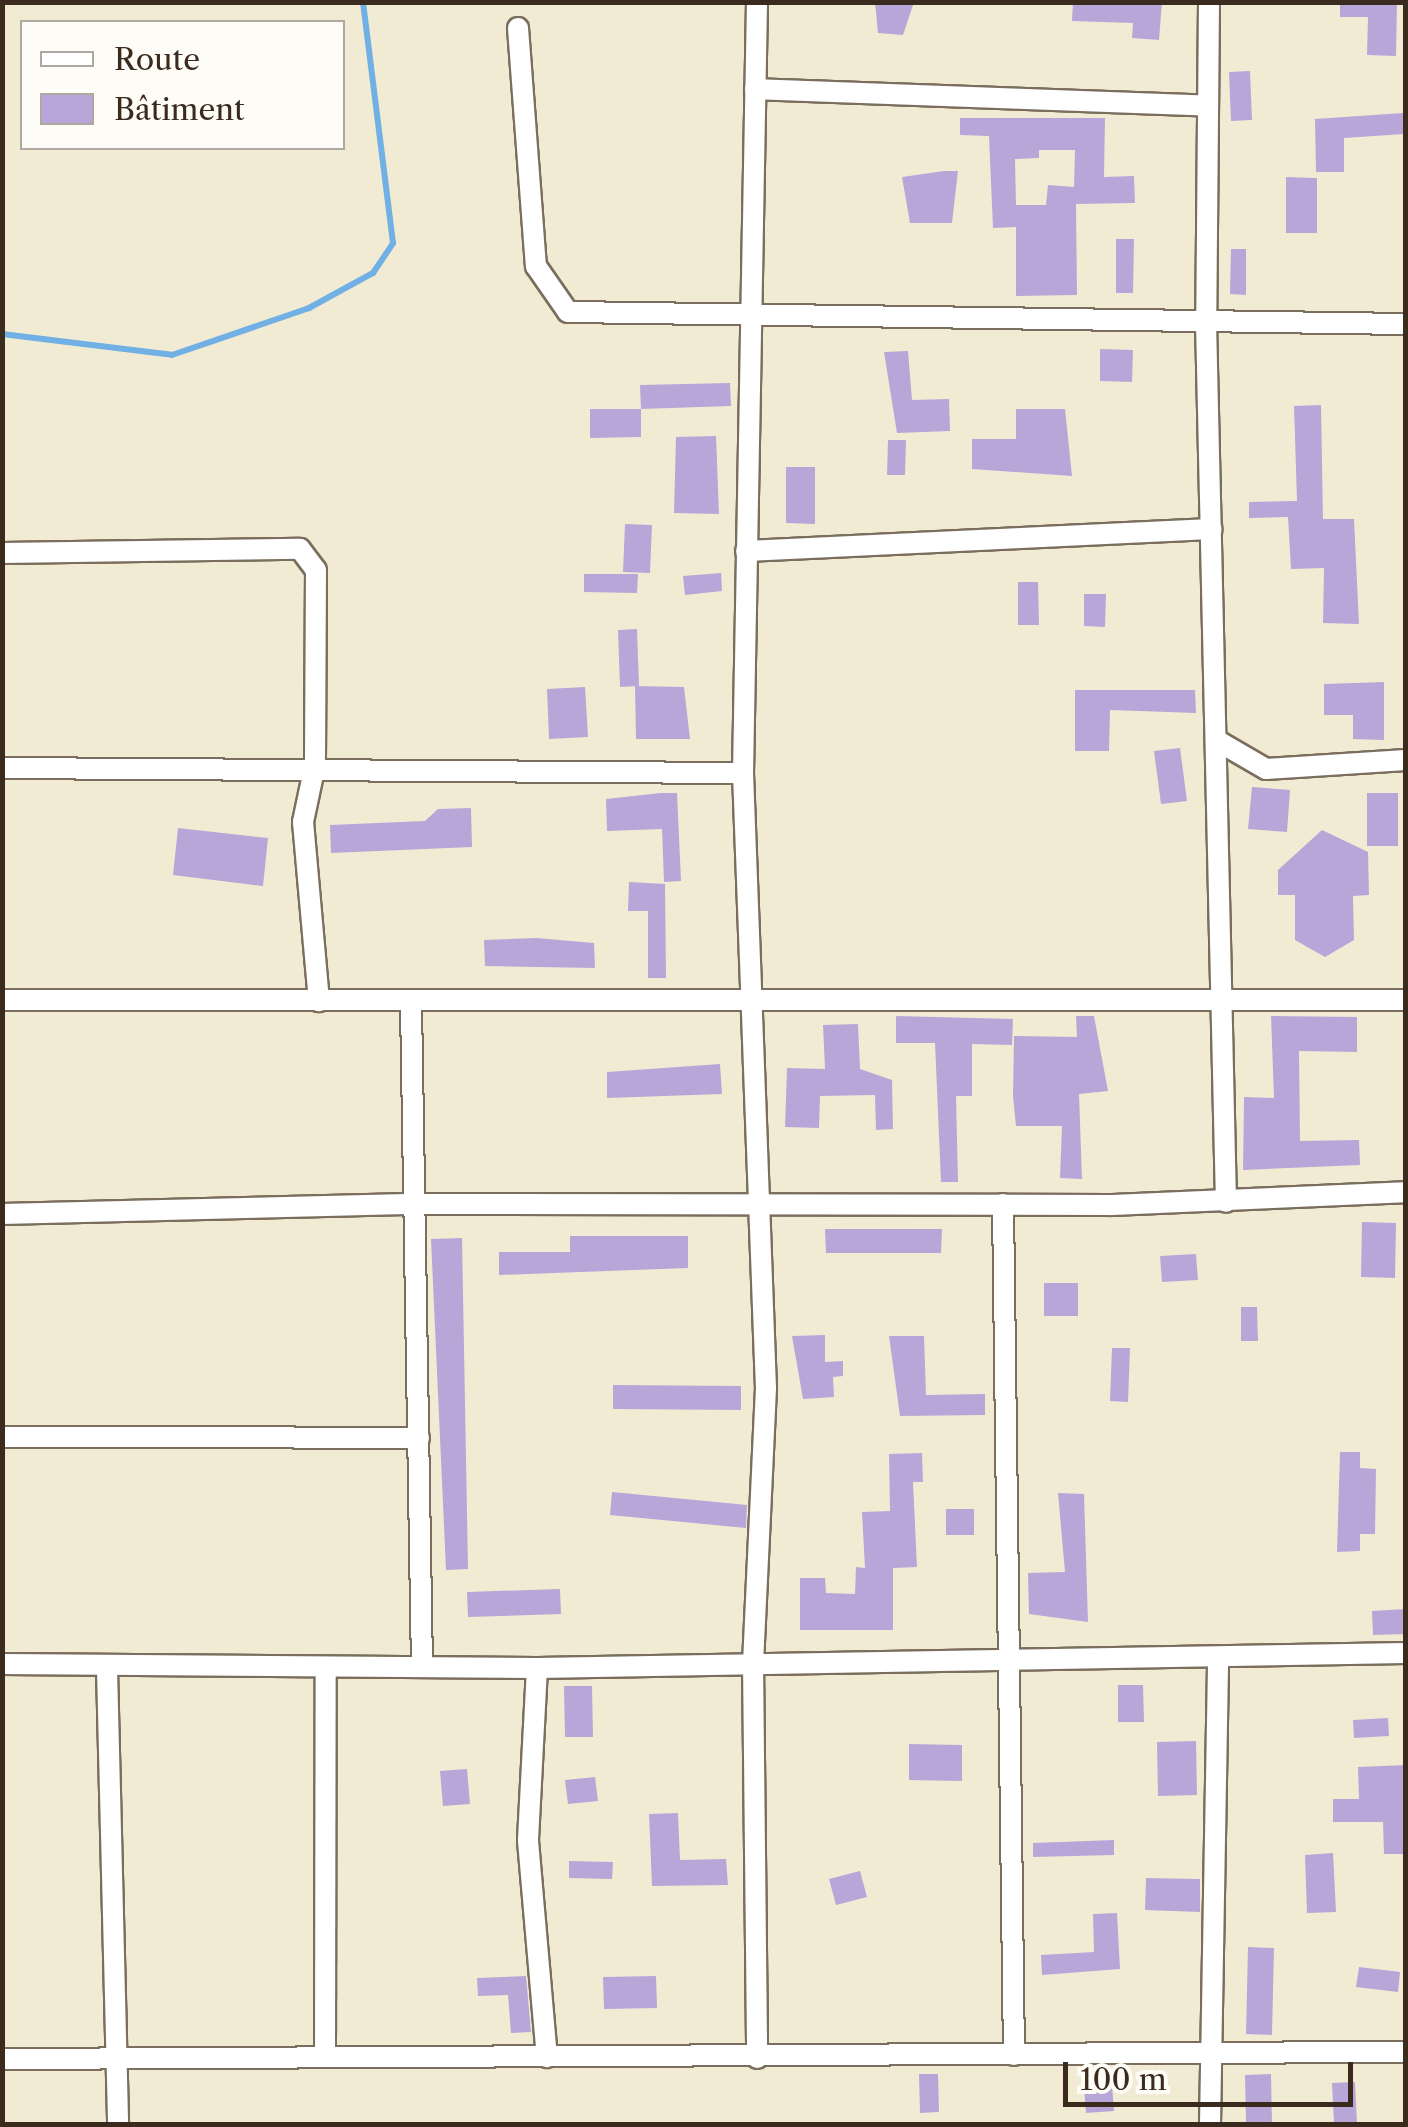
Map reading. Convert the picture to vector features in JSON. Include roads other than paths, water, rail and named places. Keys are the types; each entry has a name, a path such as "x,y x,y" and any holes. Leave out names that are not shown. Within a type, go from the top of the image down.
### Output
{"street":[{"path":"757,2 743,773 756,1001 766,1388 753,1661 757,2058"},
{"path":"1209,2 1206,322 1226,1202"},
{"path":"518,28 534,248 557,304 595,318 1406,324"},
{"path":"754,89 1208,106"},
{"path":"746,550 1211,529"},
{"path":"2,553 300,550 320,591 315,765 304,886 319,1001"},
{"path":"1216,740 1266,769 1406,760"},
{"path":"2,768 315,765 743,773"},
{"path":"2,1000 411,1004 1221,996 1406,1000"},
{"path":"411,1004 422,1667"},
{"path":"2,1214 417,1204 1226,1202 1406,1192"},
{"path":"1002,1204 1013,1660 1014,2054"},
{"path":"2,1437 419,1438"},
{"path":"2,1664 107,1669 538,1668 753,1661 1406,1653"},
{"path":"1210,2124 1218,1656"},
{"path":"325,2056 326,1668"},
{"path":"538,1668 528,1841 547,2057"},
{"path":"107,1669 118,2124"},
{"path":"2,2059 116,2055 757,2058 1014,2054 1210,2059 1406,2052"}],"waterway":[{"path":"2,334 172,355 309,308 373,273 393,243 363,2"}]}
